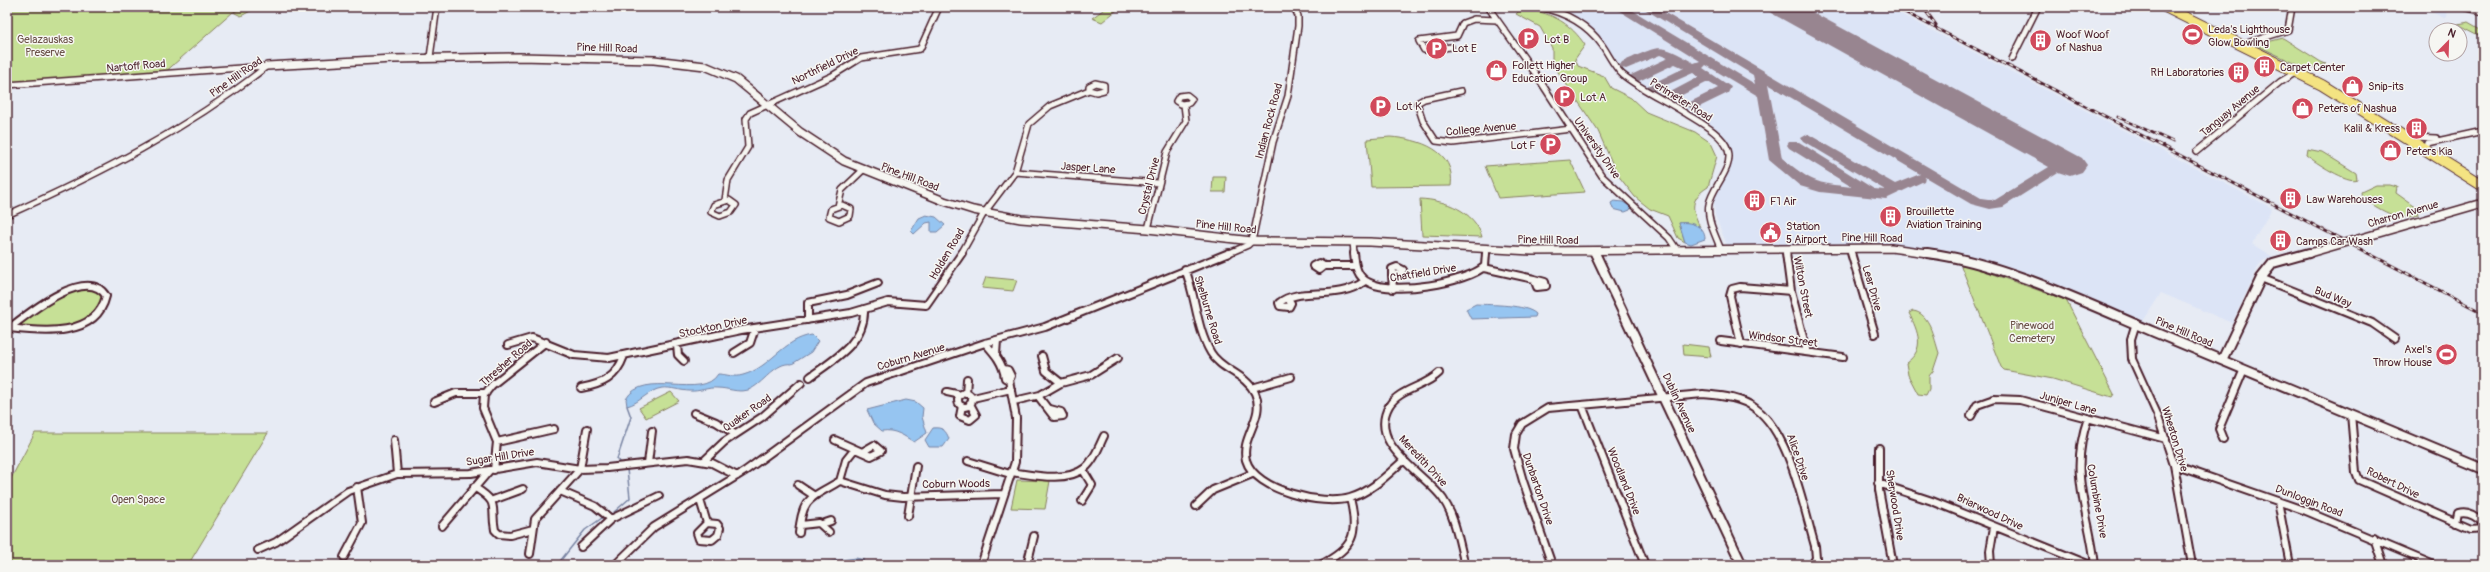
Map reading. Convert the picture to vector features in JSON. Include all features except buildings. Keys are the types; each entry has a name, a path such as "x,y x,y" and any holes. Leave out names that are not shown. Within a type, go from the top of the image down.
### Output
{"highway":[{"path":"2165,7 2298,72 2355,104 2483,186"},
{"path":"2171,7 2247,43 2333,87 2483,181"}],"street":[{"path":"430,57 437,7"},
{"name":"Northfield Drive","path":"766,105 817,83 871,55 920,49 939,7"},
{"name":"Indian Rock Road","path":"1252,241 1273,142 1289,90 1299,21 1294,7"},
{"name":"University Drive","path":"1488,7 1535,73 1571,129 1611,186 1669,238 1677,250"},
{"name":"Perimeter Road","path":"1539,7 1558,11 1578,22 1598,41 1624,76 1711,130 1727,146 1728,160 1713,192 1709,208 1711,221 1721,250"},
{"path":"2012,59 2038,7"},
{"path":"2247,43 2288,30 2292,7"},
{"path":"2464,7 2483,12"},
{"path":"1451,47 1424,50 1421,48 1419,41 1453,38 1456,36 1462,23 1469,20 1497,20"},
{"name":"Pine Hill Road","path":"7,215 88,178 143,149 197,118 268,66 430,57 530,56 690,63 713,68 744,85 766,105 826,151 863,170 944,201 984,212 1069,224 1148,229 1252,241 1353,241 1486,249 1594,251 1850,248 1910,249 1957,258 2039,285 2136,323 2483,469"},
{"name":"Nartoff Road","path":"7,85 72,82 268,66"},
{"name":"Tanguay Avenue","path":"2196,152 2280,82 2298,72"},
{"path":"1015,172 1025,134 1032,121 1050,106 1089,90"},
{"name":"College Avenue","path":"1461,91 1424,99 1416,103 1432,136 1436,141 1446,144 1571,129"},
{"path":"725,200 728,180 748,147 747,117 766,105"},
{"name":"Crystal Drive","path":"1148,229 1167,152 1186,121 1184,105"},
{"path":"2427,146 2428,143 2441,139 2483,131"},
{"path":"2413,137 2441,139"},
{"path":"838,206 838,197 843,188 863,170"},
{"name":"Jasper Lane","path":"1015,172 1159,183"},
{"name":"Holden Road","path":"926,305 958,258 984,212 1015,172"},
{"name":"Charron Avenue","path":"2222,360 2261,278 2273,264 2285,258 2483,203"},
{"name":"Coburn Avenue","path":"615,565 654,527 737,476 860,386 885,375 985,343 1045,327 1185,269 1238,250 1252,241"},
{"path":"1288,299 1345,292 1365,281 1356,266 1353,241"},
{"name":"Lear Drive","path":"1850,248 1875,334"},
{"path":"1486,249 1484,268 1534,279"},
{"name":"Wilton Street","path":"1786,249 1791,291 1808,352"},
{"name":"Dublin Avenue","path":"1594,251 1742,565"},
{"path":"1324,266 1356,266"},
{"name":"Chatfield Drive","path":"1365,281 1378,287 1393,289 1466,276 1484,268"},
{"name":"Shelburne Road","path":"1185,269 1210,351 1218,363 1252,388"},
{"path":"1392,275 1393,289"},
{"name":"Bud Way","path":"2261,278 2372,323 2395,339"},
{"path":"808,320 808,303 847,295 878,283"},
{"path":"92,287 100,289 106,296 103,307 95,314 66,329 47,332 9,329 45,301 69,290 92,287"},
{"path":"1741,344 1730,296 1732,289 1740,288 1791,291"},
{"name":"Stockton Drive","path":"508,345 532,338 582,356 599,358 624,356 755,328 864,310 888,302 926,305"},
{"path":"810,377 841,352 859,334 865,320 864,310"},
{"name":"Wheaton Drive","path":"2136,323 2131,339 2132,359 2157,414 2174,465 2192,565"},
{"path":"734,353 750,343 755,328"},
{"name":"Coburn Woods","path":"996,340 996,355"},
{"name":"Windsor Street","path":"1721,341 1843,357"},
{"name":"Thresher Road","path":"491,470 497,442 495,433 483,408 486,393 546,342"},
{"name":"Coburn Woods","path":"981,565 1003,494 1015,462 1016,446 1014,401 1009,380 1005,378 1004,369 996,355 985,343"},
{"path":"676,345 678,355 684,361"},
{"path":"581,388 601,384 615,376 624,356"},
{"path":"1042,356 1046,371 1061,383"},
{"path":"1014,401 1038,396 1061,383 1091,375 1118,358"},
{"path":"2223,439 2219,429 2244,369"},
{"name":"Meredith Drive","path":"1439,373 1431,380 1399,396 1386,414 1385,428 1390,442 1404,460 1430,484 1445,502 1450,512 1465,565"},
{"path":"1291,377 1252,388 1257,400 1258,412 1245,449 1246,460 1252,474 1267,485 1283,492 1320,498 1350,498 1379,481 1404,460"},
{"path":"962,406 957,402 964,395 967,379"},
{"name":"Quaker Road","path":"705,460 735,434 762,417 801,383"},
{"path":"947,392 964,395 971,401 976,415 970,420 960,416 962,406 971,401 1011,388"},
{"path":"434,402 456,393 486,393"},
{"name":"Alice Drive","path":"1663,398 1703,394 1720,396 1748,405 1771,422 1785,449 1815,546 1816,558 1812,565"},
{"path":"1038,396 1050,409"},
{"name":"Dunbarton Drive","path":"1552,565 1514,451 1514,440 1525,420 1536,412 1548,408 1663,398"},
{"name":"Juniper Lane","path":"1971,416 1977,405 1988,401 2008,399 2088,418 2166,439"},
{"name":"Woodland Drive","path":"1582,405 1646,565"},
{"path":"694,413 716,422 735,434"},
{"name":"Robert Drive","path":"2351,414 2356,472 2359,480 2456,523 2476,530 2483,528"},
{"name":"Columbine Drive","path":"2088,418 2080,441 2078,465 2094,543 2095,565"},
{"path":"497,442 554,429"},
{"path":"530,554 533,529 537,515 580,468 587,429"},
{"path":"648,463 652,431"},
{"path":"1082,501 1092,485 1089,477 1083,470 1104,436"},
{"path":"394,440 397,474"},
{"path":"835,440 854,450 862,452"},
{"name":"Sherwood Drive","path":"1879,448 1878,482 1893,565"},
{"path":"831,521 800,529 801,512 813,495 840,481 846,460 854,450"},
{"name":"Sugar Hill Drive","path":"258,550 276,542 333,500 357,487 397,474 421,472 457,474 537,462 580,468 608,468 680,459 705,460 737,476"},
{"name":"Coburn Woods","path":"968,461 1011,473 1048,477 1083,470"},
{"name":"Dunloggin Road","path":"2174,465 2224,480 2374,538 2434,565"},
{"name":"Coburn Woods","path":"908,516 916,466"},
{"path":"442,526 474,487 491,470"},
{"path":"1196,506 1200,498 1207,493 1252,474"},
{"name":"Coburn Woods","path":"840,481 885,495 910,497 1003,494"},
{"name":"Briarwood Drive","path":"1878,482 1949,505 1994,527 2090,565"},
{"path":"798,485 813,495"},
{"path":"344,557 362,523 357,487"},
{"path":"474,487 493,500 496,510 494,528 499,534 510,535 533,529"},
{"path":"493,500 523,489"},
{"path":"560,491 588,502 611,519"},
{"path":"581,547 611,519 659,496"},
{"path":"1320,565 1339,556 1352,541 1354,518 1350,498"},
{"path":"700,500 708,523"},
{"path":"2278,501 2290,565"},
{"path":"2456,523 2458,513 2464,511 2472,514 2483,522"},
{"path":"822,524 829,532"},
{"path":"1991,565 1990,552 1994,527"},
{"path":"1027,565 1034,536"},
{"path":"2374,538 2383,565"}],"shaded area":[{"path":"1549,7 1887,7 2272,208 2252,244 2273,257 2264,260 2259,265 2232,323 2161,293 2142,323 1984,261 1942,251 1901,245 1727,245 1715,215 1714,204 1716,193 1733,161 1731,147 1709,126 1626,75 1580,22 1568,14"},
{"path":"2422,7 2447,7 2446,19"}],"green space":[{"name":"Gelazauskas Preserve","path":"7,7 238,7 234,12 244,7 258,7 241,16 233,12 163,74 7,85"},
{"path":"1107,7 1117,10 1102,22 1092,18"},
{"path":"1528,10 1553,17 1574,31 1585,45 1575,59 1578,66 1604,76 1611,88 1631,98 1646,112 1695,132 1711,143 1717,156 1708,187 1698,196 1694,205 1695,215 1700,227 1687,223 1679,223 1685,242 1678,238 1668,216 1650,209 1635,197 1617,174 1598,131 1552,63 1552,48 1540,27 1516,14 1519,11"},
{"path":"2468,22 2483,30 2483,37 2468,29"},
{"path":"2283,38 2326,64 2307,69 2256,45"},
{"path":"1390,137 1412,140 1433,149 1442,155 1448,163 1451,174 1451,186 1371,187 1367,139"},
{"path":"2307,149 2322,152 2356,173 2357,179 2353,180 2346,178 2324,167 2306,155"},
{"path":"1570,160 1585,192 1498,198 1485,166"},
{"path":"1213,177 1226,177 1225,192 1212,192"},
{"path":"2376,185 2390,185 2397,187 2396,193 2417,208 2418,215 2410,217 2395,216 2362,198 2361,192"},
{"path":"1420,199 1439,202 1458,209 1473,220 1482,237 1422,235"},
{"name":"Pinewood Cemetery","path":"1964,264 2066,300 2114,394 2112,397 2053,379 2004,370 2001,367 1961,266"},
{"path":"986,277 1017,280 1013,291 982,288"},
{"path":"87,287 105,294 95,314 66,329 10,328 51,298"},
{"path":"1913,311 1924,316 1933,334 1939,353 1933,371 1929,376 1929,389 1926,395 1918,394 1908,375 1906,363 1912,358 1918,346 1917,333 1909,313"},
{"path":"1683,344 1709,347 1711,357 1684,355"},
{"path":"671,392 679,401 646,418 639,408"},
{"name":"Open Space","path":"35,433 268,433 188,565 7,565 7,486"},
{"path":"1017,480 1050,481 1045,509 1011,508"}],"water":[{"path":"1614,201 1623,202 1631,207 1630,210 1625,212 1613,209 1611,203"},
{"path":"926,215 936,217 945,225 937,232 931,232 931,222 926,223 914,234 911,231 919,218"},
{"path":"1679,223 1696,225 1704,234 1705,239 1691,244 1685,242"},
{"path":"1476,304 1525,308 1536,314 1535,317 1471,319 1466,309"},
{"path":"812,335 818,341 811,352 792,364 780,366 748,390 740,391 714,388 687,391 662,388 652,391 636,402 627,406 626,399 634,390 646,386 699,385 710,382 718,374 736,376 743,375 761,366 793,342"},
{"path":"906,400 916,402 923,408 922,417 927,433 914,442 895,432 882,431 873,423 867,410"},
{"path":"933,428 939,428 946,433 949,439 943,447 929,447 925,440"},
{"path":"856,558 865,560 859,565 804,565"}],"waterway":[{"path":"620,463 617,459 631,417 627,406"},
{"path":"613,513 630,498 627,469"},
{"path":"565,565 561,560 585,530 602,518"}],"taxiway":[{"path":"1619,7 1764,95"},
{"path":"1647,7 1976,201 1990,205 1998,204 2056,169 2057,161 2047,152"},
{"path":"1626,65 1658,51 1665,51 1693,68"},
{"path":"1635,78 1673,60 1681,61"},
{"path":"1693,68 1700,65"},
{"path":"1651,87 1693,68"},
{"path":"1693,68 1705,75"},
{"path":"1757,72 1760,76 1764,95"},
{"path":"1667,97 1705,79 1705,75"},
{"path":"1693,106 1724,90 1725,87 1705,75"},
{"path":"1764,95 1776,160 1805,183 1820,188 1886,195 1898,189"},
{"path":"1808,138 1891,188 1898,189"},
{"path":"1794,145 1868,191"},
{"path":"1898,189 1919,178"}],"runway":[{"path":"1781,7 2070,165"}],"railway":[{"path":"1895,7 2483,313"},
{"path":"1923,7 1936,25"},
{"path":"2118,117 2173,142"}],"place":[{"name":"Leda's Lighthouse Glow Bowling","path":"2193,35"},
{"name":"Lot B","path":"1529,39"},
{"name":"Woof Woof of Nashua","path":"2041,40"},
{"name":"Lot E","path":"1437,48"},
{"name":"Carpet Center","path":"2265,67"},
{"name":"Follett Higher Education Group","path":"1496,71"},
{"name":"RH Laboratories","path":"2239,72"},
{"name":"Snip-its","path":"2353,86"},
{"name":"Lot A","path":"1564,97"},
{"name":"Lot K","path":"1380,106"},
{"name":"Peters of Nashua","path":"2303,108"},
{"name":"Kalil & Kress","path":"2416,128"},
{"name":"Lot F","path":"1551,145"},
{"name":"Peters Kia","path":"2391,151"},
{"name":"Law Warehouses","path":"2290,199"},
{"name":"F1 Air","path":"1755,201"},
{"name":"Brouillette Aviation Training","path":"1890,217"},
{"name":"Station 5 Airport","path":"1770,232"},
{"name":"Camps Car Wash","path":"2280,241"},
{"name":"Axel's Throw House","path":"2447,355"}]}
